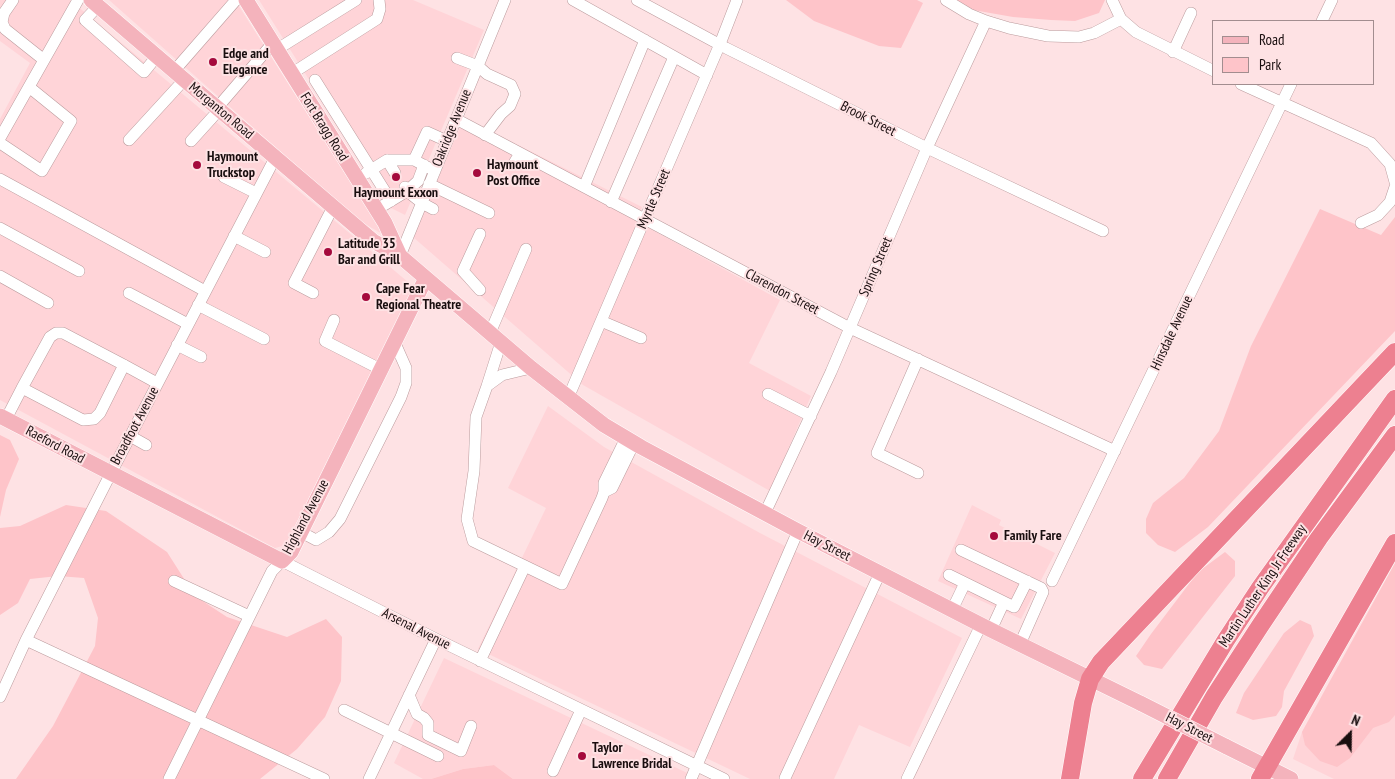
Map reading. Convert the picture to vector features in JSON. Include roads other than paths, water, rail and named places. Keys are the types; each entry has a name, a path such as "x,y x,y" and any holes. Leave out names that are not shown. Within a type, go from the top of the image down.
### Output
{"highway":[{"path":"1070,779 1083,703 1090,679 1101,662 1395,352"},
{"name":"Martin Luther King Jr Freeway","path":"1142,779 1226,640 1260,588 1395,399"},
{"name":"Martin Luther King Jr Freeway","path":"1167,779 1214,697 1260,626 1319,538 1395,435"},
{"path":"1264,773 1395,543"}],"main road":[{"name":"Fort Bragg Road","path":"245,1 376,208 400,256"},
{"name":"Morganton Road","path":"94,3 374,241 400,256"},
{"path":"356,226 376,208"},
{"name":"Hay Street","path":"400,256 531,368 604,425 798,531 1225,746 1264,773 1291,779"},
{"name":"Highland Avenue","path":"282,561 291,552 426,278"},
{"name":"Raeford Road","path":"3,417 110,473"},
{"name":"Arsenal Avenue","path":"110,473 282,561"}],"street":[{"path":"12,0 4,13 2,22 4,29 44,60"},
{"path":"0,138 78,0"},
{"path":"191,142 274,47 356,0"},
{"path":"291,74 377,19 380,9 379,0"},
{"name":"Oakridge Avenue","path":"400,256 429,184 424,165 447,141 505,0"},
{"path":"573,0 707,75"},
{"name":"Brook Street","path":"637,0 927,148 1103,231"},
{"name":"Myrtle Street","path":"568,398 707,75 737,0"},
{"path":"946,0 968,14 986,21 1048,36 1079,37 1094,34 1121,19"},
{"path":"1112,0 1121,19 1136,32 1212,70"},
{"path":"1322,20 1332,0"},
{"path":"128,140 179,75 245,1"},
{"path":"1174,52 1191,14"},
{"name":"Spring Street","path":"765,513 850,328 927,148 986,21"},
{"path":"584,187 645,40"},
{"path":"612,202 674,56"},
{"path":"457,58 478,66 487,74 511,85 515,94 510,106 485,134"},
{"path":"315,80 391,201"},
{"path":"1247,85 1371,143 1390,164 1395,182"},
{"name":"Hinsdale Avenue","path":"1052,581 1291,85"},
{"path":"0,143 42,171 71,121 28,87"},
{"name":"Clarendon Street","path":"456,119 850,328 1115,451"},
{"path":"376,208 391,201 418,181 424,165 426,132 447,141"},
{"path":"513,165 520,153"},
{"name":"Broadfoot Avenue","path":"0,697 26,640 110,473 275,158"},
{"path":"357,178 387,160 424,165"},
{"path":"387,160 395,173"},
{"path":"224,177 256,193"},
{"path":"0,179 205,291"},
{"path":"429,184 489,213"},
{"path":"1361,223 1378,214 1390,202 1395,187"},
{"path":"406,189 422,203 433,209"},
{"path":"313,293 294,283 333,207"},
{"path":"0,228 80,271"},
{"path":"480,234 463,271 480,290"},
{"path":"234,236 265,252"},
{"path":"526,249 496,338 487,386 476,417 474,471 467,519 473,541 562,584 602,498 604,483 630,440"},
{"path":"0,276 48,303"},
{"path":"129,293 188,324"},
{"path":"198,305 264,339"},
{"path":"334,320 325,341 380,369"},
{"path":"601,321 641,338"},
{"path":"3,417 22,388 50,337 56,333 63,333 157,383"},
{"path":"301,532 316,540 329,532 340,519 402,397 406,383 406,368 394,341"},
{"path":"177,345 201,357"},
{"path":"918,359 876,452 918,473"},
{"path":"22,388 82,420 94,419 100,413 124,365"},
{"path":"487,386 502,375 531,368"},
{"path":"768,394 810,416"},
{"path":"130,436 146,445"},
{"path":"691,779 798,531"},
{"path":"961,550 1041,588 1043,592 1020,644"},
{"name":"Highland Avenue","path":"169,779 272,571 282,561"},
{"name":"Arsenal Avenue","path":"282,561 480,661 724,779"},
{"path":"480,661 525,566"},
{"path":"785,778 880,573"},
{"path":"949,575 1014,607 1027,581"},
{"path":"174,581 249,616"},
{"path":"952,610 965,583"},
{"path":"906,779 986,627 1004,602"},
{"path":"369,779 436,639"},
{"path":"26,640 324,779"},
{"path":"409,695 417,714 424,718 428,724 428,735 461,751 471,726"},
{"path":"344,710 438,756"},
{"path":"553,770 581,710"}],"place":[{"name":"Edge and Elegance","path":"213,62"},
{"name":"Haymount Truckstop","path":"197,165"},
{"name":"Haymount Post Office","path":"477,173"},
{"name":"Haymount Exxon","path":"396,177"},
{"name":"Latitude 35 Bar and Grill","path":"328,252"},
{"name":"Cape Fear Regional Theatre","path":"366,297"},
{"name":"Family Fare","path":"994,536"},
{"name":"Taylor Lawrence Bridal","path":"582,756"}]}
